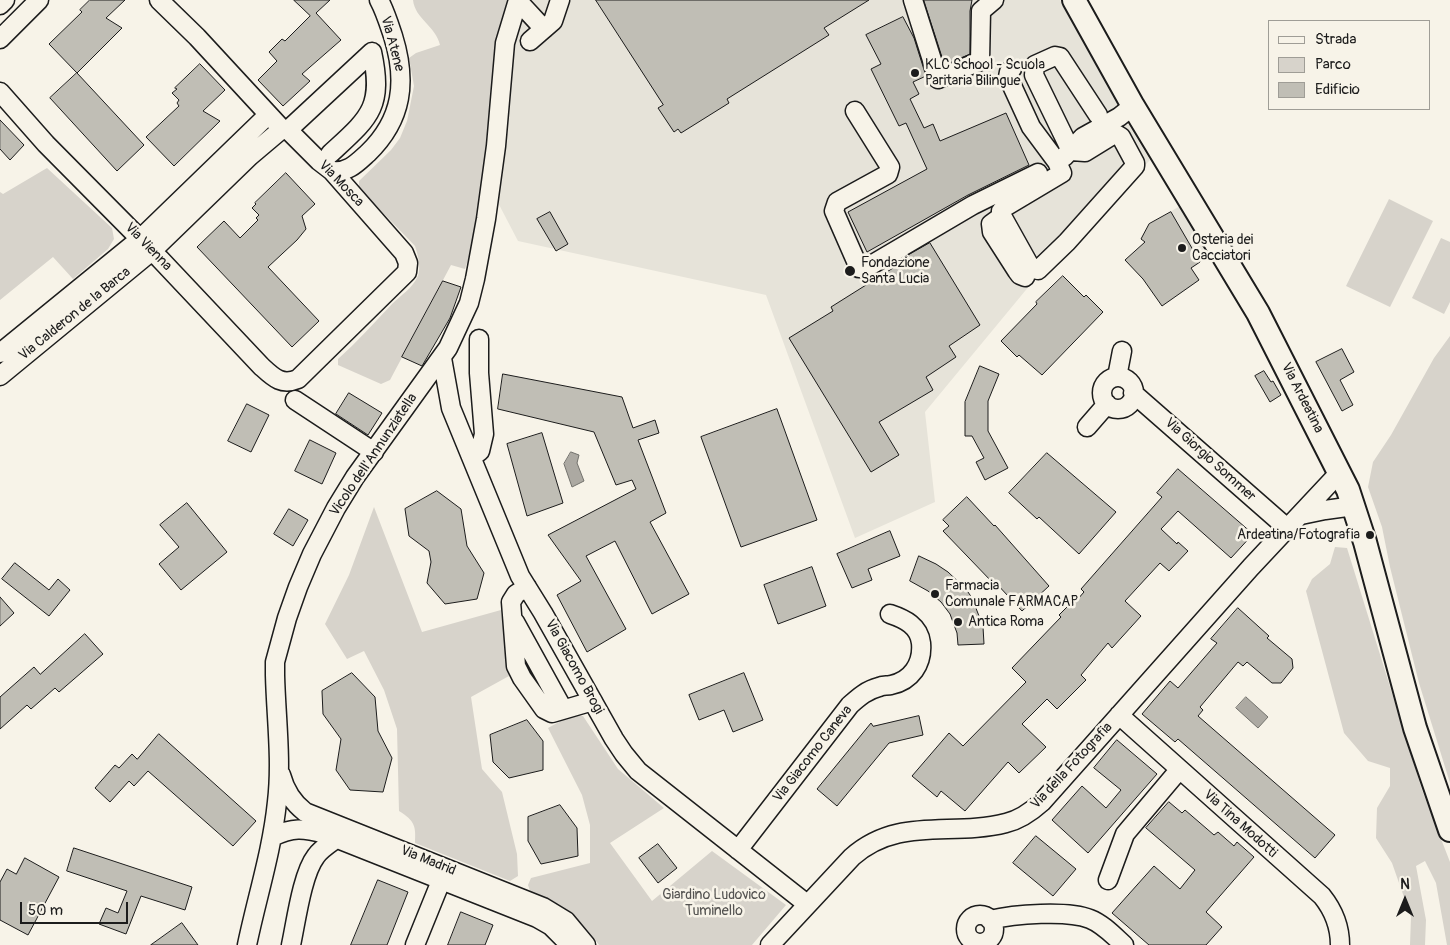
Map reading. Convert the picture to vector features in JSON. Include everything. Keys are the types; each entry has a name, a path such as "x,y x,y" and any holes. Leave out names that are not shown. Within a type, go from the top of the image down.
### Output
{"main road":[{"name":"Via Ardeatina","path":"1074,0 1133,106 1258,313 1340,472 1354,506 1413,719 1450,830"}],"street":[{"path":"0,5 5,0"},
{"path":"0,39 39,0"},
{"name":"Via Mosca","path":"159,0 210,50 268,115 319,162 331,163 404,253 408,262 407,272 303,375"},
{"path":"518,0 544,29"},
{"name":"Vicolo dell'Annunziatella","path":"246,945 272,838 279,771 275,662 282,634 298,587 312,554 346,492 442,358 454,338 469,303 476,279 485,231 493,171 502,58 506,36 518,0"},
{"path":"530,41 553,21 560,0"},
{"path":"913,0 938,79 980,61 981,12 994,0"},
{"name":"Via Atene","path":"331,163 344,171 356,164 370,150 391,123 401,94 400,64 381,1"},
{"name":"Via Calderon de la Barca","path":"0,376 146,245 250,156 285,130 372,52 377,84 376,95 371,109 331,163"},
{"path":"1064,156 1085,152 1116,134 1121,137 1135,160 1135,166 1067,242 1038,270 1031,268 1001,211 1062,173 1064,156 1034,75 1035,65 1055,56 1060,57 1098,115"},
{"path":"1012,69 1008,77 1031,127 1064,156"},
{"name":"Via Vienna","path":"0,92 46,144 146,245 261,366 276,380 283,382 291,382 303,375"},
{"path":"855,111 890,167 888,174 837,202 834,206 834,211 859,268 866,268 973,206 1030,178 1064,156 1083,137 1119,117 1133,106"},
{"name":"Via Calderon de la Barca","path":"0,353 146,245 268,115"},
{"path":"1002,216 991,224 992,232 1017,271 1020,275 1025,276"},
{"path":"472,457 480,451 484,434 479,373 479,339"},
{"path":"1117,377 1122,352"},
{"name":"Via Giacomo Brogi","path":"442,358 451,408 518,572 616,744 638,771 807,904"},
{"path":"1117,377 1130,384 1133,393 1126,406 1116,409 1107,404 1102,395 1104,385 1112,378 1117,377"},
{"name":"Via Giorgio Sommer","path":"1133,393 1287,528"},
{"path":"295,400 374,452"},
{"path":"1087,427 1107,404"},
{"name":"Via della Fotografia","path":"770,945 852,857 875,840 895,833 1000,824 1025,815 1042,802 1287,528 1340,472"},
{"path":"1301,515 1354,506"},
{"path":"527,587 512,598 511,602 515,660 518,670 548,712 552,713 593,701"},
{"name":"Via Giacomo Caneva","path":"738,850 850,705 862,694 880,686 901,682 910,677 916,670 922,651 916,628 900,617 890,614"},
{"name":"Via Tina Modotti","path":"1119,716 1322,896 1336,917 1340,934 1340,945"},
{"path":"1108,880 1125,834 1179,770"},
{"name":"Via Madrid","path":"279,771 291,798 305,812 406,859 550,911 572,927 586,945"},
{"name":"Via Madrid","path":"272,838 288,831 305,829 406,859"},
{"path":"291,945 303,891 314,859 322,849 336,839"},
{"path":"415,945 444,874"},
{"name":"Via Madrid","path":"444,874 537,918 551,926 570,945"},
{"path":"990,920 1028,915 1078,916 1091,919 1103,926 1124,945"}],"shaded area":[{"name":"Fondazione Santa Lucia","path":"527,0 1060,0 1117,104 1115,109 1122,123 1129,125 1150,160 1060,257 1030,285 925,412 935,502 855,538 766,295 518,241 494,195 509,56"},
{"name":"Osteria dei Cacciatori","path":"1180,206 1208,256 1191,268 1199,280 1188,287 1145,232 1151,223"},
{"path":"571,452 579,455 577,463 584,481 572,487 564,464"},
{"path":"1246,697 1268,717 1258,728 1236,708"}],"green space":[{"path":"413,0 509,0 494,68 491,127 485,151 485,168 472,247 465,269 451,265 390,380 381,384 338,365 338,359 410,288 416,281 419,272 419,261 415,246 359,188 359,181 391,150 400,138 407,121 414,86 409,58 416,53 440,45 438,38 415,7"},
{"path":"47,168 112,228 114,239 108,249 73,279 53,257 0,300 0,192 3,194"},
{"path":"1389,199 1433,221 1390,307 1346,286"},
{"path":"1441,238 1450,242 1450,302 1444,314 1412,298"},
{"path":"1450,336 1450,783 1419,683 1382,527 1368,487 1373,462 1391,435 1434,358"},
{"path":"374,507 422,632 501,610 509,676 471,697 482,769 502,792 517,854 518,876 510,881 415,843 413,824 399,811 397,729 384,690 364,651 347,659 325,624 349,575"},
{"path":"1335,547 1347,548 1422,790 1450,862 1450,945 1447,945 1436,883 1425,861 1416,866 1426,920 1425,945 1410,945 1411,917 1392,863 1376,838 1377,808 1390,786 1390,768 1368,761 1344,733 1306,591 1312,579 1330,564"},
{"name":"Giardino Ludovico Tuminello","path":"570,716 583,716 618,769 664,808 610,843 652,901 712,851 786,905 752,945 599,945 584,926 569,912 530,891 528,885 531,878 590,863 590,825 582,795 548,728"}],"building":[{"path":"90,0 125,0 106,18 122,28 77,73 49,44 82,12 80,10"},
{"path":"294,0 330,0 316,13 341,40 302,74 310,81 283,106 258,80 277,61 269,52 282,39 285,41 310,16"},
{"path":"596,0 869,0 824,28 829,35 727,99 729,103 681,133 678,129 674,132 658,108 663,105"},
{"path":"924,0 972,0 970,11 970,54 945,65"},
{"path":"903,17 914,38 926,76 913,82 919,94 910,99 924,128 933,124 940,141 1006,113 1029,165 968,195 867,252 848,212 927,169 906,123 899,126 871,69 881,64 866,35"},
{"path":"200,64 225,90 203,111 220,121 174,166 146,137 179,106 177,103 179,100 172,93"},
{"path":"77,73 144,145 117,171 50,98"},
{"path":"0,120 24,145 10,160 0,149"},
{"path":"286,173 315,204 302,216 306,229 268,267 319,321 292,347 197,247 224,221 240,238 258,220 256,218 259,215 252,208 255,203"},
{"path":"550,212 568,244 556,251 537,219"},
{"path":"1171,212 1200,262 1191,268 1199,280 1162,306 1143,279 1125,260 1145,242 1141,239 1149,224"},
{"path":"930,243 980,325 949,346 956,357 926,377 933,390 879,422 899,455 871,472 789,338 833,311 831,307 909,258 907,256"},
{"path":"1063,276 1084,297 1086,295 1103,312 1042,375 1019,355 1017,357 1001,341 1037,304 1036,302"},
{"path":"443,281 461,287 450,318 422,366 402,357"},
{"path":"1342,349 1354,372 1340,380 1353,405 1342,411 1316,362"},
{"path":"980,366 999,374 988,401 988,431 1008,468 985,480 976,462 984,458 972,436 965,436 965,402"},
{"path":"1264,371 1271,382 1273,381 1281,395 1270,402 1255,376"},
{"path":"503,374 622,397 633,428 655,420 659,433 638,440 666,513 650,522 689,594 652,614 615,541 586,556 626,629 587,652 557,595 581,581 548,535 636,489 632,480 616,485 594,432 498,409"},
{"path":"349,393 382,413 368,435 336,414"},
{"path":"247,404 269,415 251,452 228,441"},
{"path":"777,409 817,520 741,547 701,437"},
{"path":"542,433 563,503 527,516 507,444"},
{"path":"310,440 336,453 322,484 295,471"},
{"path":"1047,453 1116,512 1079,554 1039,517 1037,519 1009,493"},
{"path":"1178,469 1253,534 1231,558 1178,511 1161,529 1177,544 1178,542 1188,551 1169,571 1160,563 1125,601 1141,616 1112,648 1108,643 1081,675 1086,680 1057,709 1047,699 1022,724 1046,747 1019,773 1008,762 965,811 941,791 937,797 912,776 949,733 963,746 1026,682 1012,668 1061,617 1059,615 1068,606 1070,608 1084,592 1081,589 1162,497 1157,493"},
{"path":"437,491 461,509 467,546 484,573 477,599 445,604 427,583 431,562 429,551 409,536 405,509"},
{"path":"967,497 995,525 1049,586 1022,611 943,531 949,526 943,520"},
{"path":"187,503 227,552 181,590 159,564 179,547 160,525"},
{"path":"289,509 308,520 293,546 274,534"},
{"path":"890,531 900,556 868,569 872,580 852,588 837,554"},
{"path":"919,556 948,572 966,589 972,598 983,627 984,644 958,645 957,633 950,614 941,602 928,591 910,581"},
{"path":"15,563 49,590 58,579 70,590 49,616 2,579"},
{"path":"812,567 826,606 778,624 764,585"},
{"path":"0,597 14,613 0,626"},
{"path":"1238,608 1269,636 1267,638 1292,659 1293,668 1281,683 1272,683 1247,662 1243,666 1238,662 1200,707 1203,710 1198,716 1335,835 1315,858 1178,739 1175,742 1142,714 1170,681 1178,688 1217,643 1211,639"},
{"path":"85,634 103,654 59,692 55,688 31,709 27,705 0,729 0,697 34,667 40,674"},
{"path":"352,673 375,697 378,731 392,758 383,792 350,790 336,770 341,739 323,714 322,691"},
{"path":"744,673 763,720 733,732 724,710 699,720 689,695"},
{"path":"919,716 923,735 889,743 837,806 817,789 871,723 873,726"},
{"path":"527,720 543,741 543,770 509,778 493,762 490,735"},
{"path":"159,734 256,821 233,846 148,771 134,786 129,781 110,802 95,788 115,765 119,768 132,754 137,759"},
{"path":"1117,740 1157,774 1088,853 1052,820 1082,786 1106,808 1121,790 1094,768"},
{"path":"1169,802 1182,813 1185,810 1214,835 1218,832 1234,846 1237,842 1254,857 1206,912 1222,927 1206,945 1149,945 1112,913 1154,866 1180,889 1195,870 1146,828"},
{"path":"560,805 577,828 578,856 541,864 528,841 528,817"},
{"path":"1036,836 1076,869 1053,896 1013,863"},
{"path":"658,844 677,868 658,883 639,858"},
{"path":"74,848 192,887 185,910 141,896 126,934 99,924 106,908 118,913 127,891 67,871"},
{"path":"25,858 59,877 28,935 0,920 0,882 7,869 16,874"},
{"path":"378,880 408,892 387,945 351,945"},
{"path":"461,912 493,925 485,945 448,945"},
{"path":"182,923 198,945 151,945"}],"place":[{"name":"KLC School - Scuola Paritaria Bilingue","path":"915,73"},
{"name":"Osteria dei Cacciatori","path":"1182,248"},
{"name":"Fondazione Santa Lucia","path":"850,271"},
{"name":"Ardeatina/Fotografia","path":"1370,535"},
{"name":"Farmacia Comunale FARMACAP","path":"935,594"},
{"name":"Antica Roma","path":"958,622"}]}
